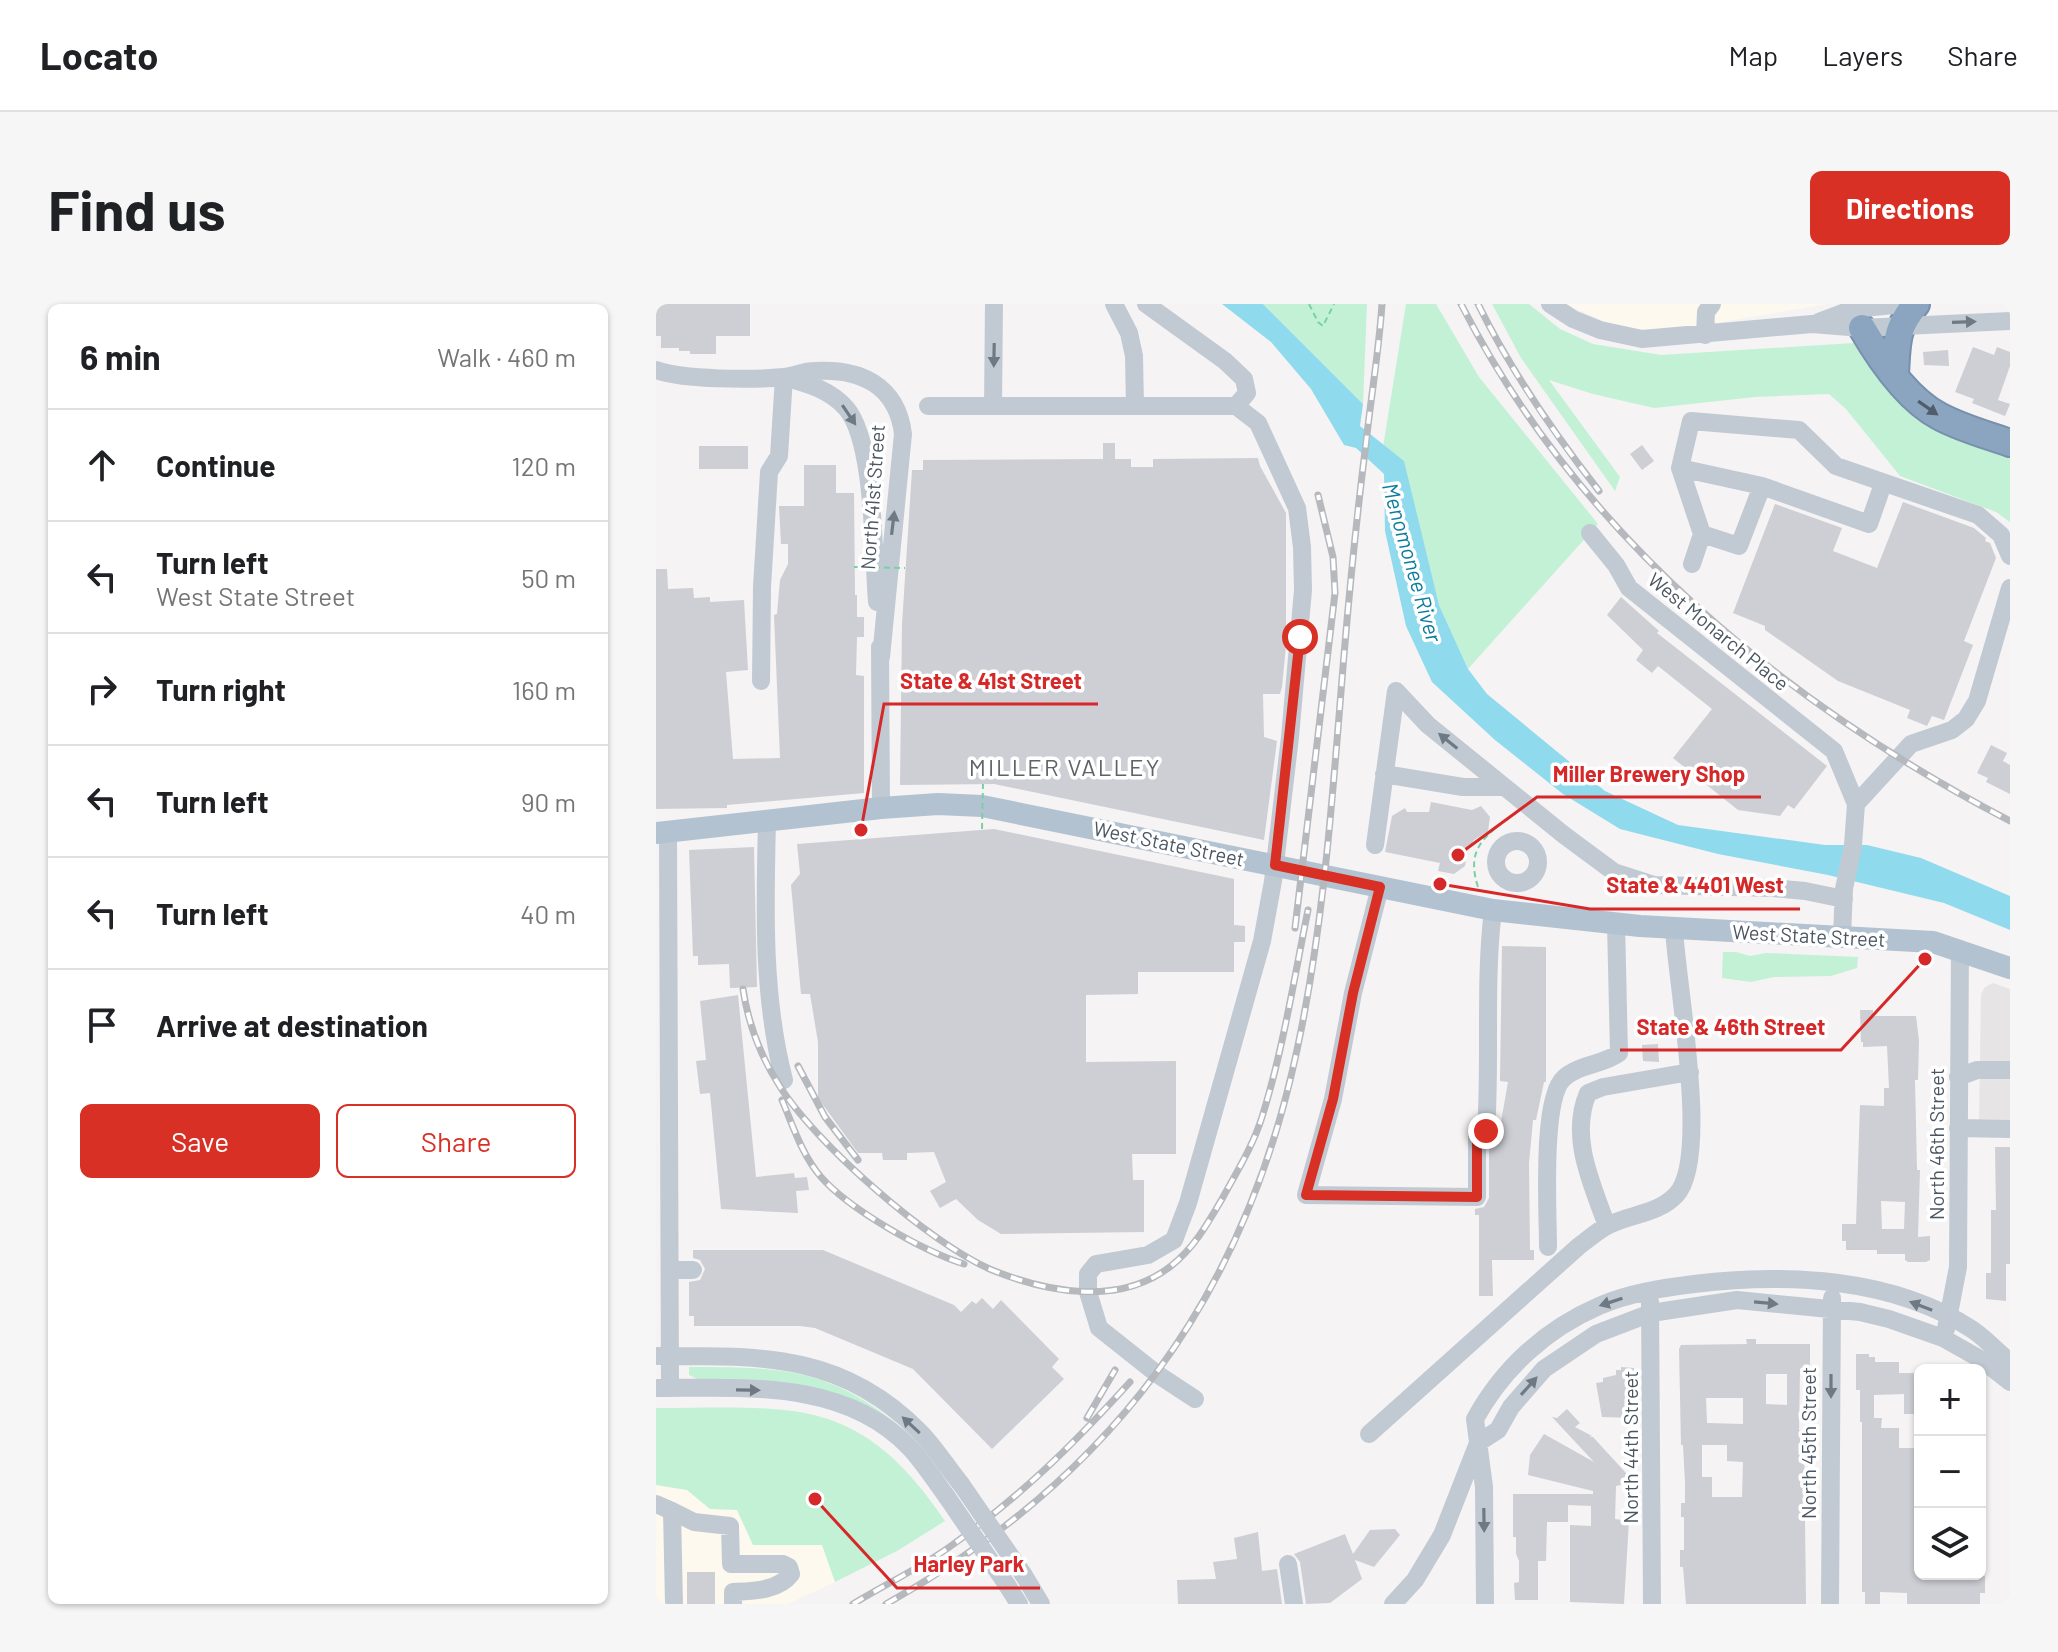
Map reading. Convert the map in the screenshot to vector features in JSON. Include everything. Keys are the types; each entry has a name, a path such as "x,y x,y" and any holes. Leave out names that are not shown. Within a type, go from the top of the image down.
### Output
{"highway":[{"path":"1895,374 1902,315 1916,304"},
{"path":"1856,313 1879,357 1906,391 1941,417 2010,443"}],"main road":[{"name":"West State Street","path":"662,832 881,808 938,804 982,806 1493,910 1674,928 1933,942 2010,968"}],"street":[{"path":"993,406 994,304"},
{"path":"1114,304 1129,333 1134,356 1135,406"},
{"path":"1146,304 1225,361 1244,379 1247,393 1236,406"},
{"path":"1550,304 1573,319 1614,335 1659,339 1812,324 1856,313 2010,321"},
{"path":"1705,335 1706,312 1712,304"},
{"path":"656,370 682,377 784,377 779,456 769,472 762,587 761,681"},
{"name":"North 41st Street","path":"784,377 810,371 833,370 850,374 885,391 895,402 900,415 903,434 881,657"},
{"name":"North 41st Street","path":"784,377 814,386 838,400 854,418 859,433 870,495 881,657 881,808"},
{"path":"928,406 1236,406 1258,423 1297,508 1302,547 1300,637 1275,865 1261,944 1188,1203 1174,1240 1148,1255 1096,1264 1088,1274 1088,1292 1099,1328 1157,1374 1195,1399"},
{"path":"1692,564 1702,534 1680,468 1691,421 1799,430 1836,466 1978,515 2001,535 2010,556"},
{"path":"1680,468 1762,486 1869,524 1883,484"},
{"path":"1702,534 1739,546 1762,486"},
{"name":"West Monarch Place","path":"1590,533 1616,565 1629,588 1834,751 1856,804"},
{"path":"1842,936 1844,894 1853,845 1856,804 1911,744 1952,730 1966,719 1977,701 2010,588"},
{"path":"1375,845 1396,691 1428,725 1614,872 1654,885 1772,888 1844,894"},
{"path":"1384,774 1463,787 1504,787"},
{"path":"767,820 765,890 769,996 774,1043 784,1080"},
{"path":"662,832 664,1144 671,1270 663,1319 663,1388 793,1392 843,1404 897,1435 921,1462 954,1491"},
{"path":"1538,860 1532,847 1526,843 1511,842 1496,857 1496,864 1502,877 1521,883 1532,877 1538,860 1564,835"},
{"path":"1514,883 1516,912"},
{"path":"1380,887 1353,993 1333,1099 1306,1195 1477,1197 1477,1134 1486,1131 1488,960 1493,910"},
{"path":"1548,1247 1549,1118 1556,1086 1565,1076 1589,1064 1610,1060 1619,1053 1616,923"},
{"path":"1369,1434 1579,1246 1607,1226 1664,1205 1685,1182 1689,1165 1690,1072 1674,928"},
{"name":"North 46th Street","path":"1943,1338 1950,1318 1958,1267 1960,949"},
{"path":"1958,1077 1977,1070 2010,1070"},
{"path":"1607,1226 1580,1141 1581,1109 1588,1093 1603,1087 1690,1072"},
{"path":"1958,1128 2010,1129"},
{"path":"671,1270 693,1270"},
{"path":"1485,1604 1484,1487 1475,1419 1498,1383 1532,1347 1555,1330 1600,1306 1649,1291 1730,1280 1783,1278 1834,1283 1879,1291 1950,1318 1974,1331 2010,1362"},
{"name":"North 45th Street","path":"1830,1604 1831,1308 1834,1283"},
{"name":"North 44th Street","path":"1649,1291 1652,1604"},
{"path":"1393,1604 1415,1580 1442,1535 1478,1443 1498,1430 1511,1407 1544,1369 1596,1334 1651,1313 1737,1300 1831,1308 1889,1319 1943,1338 1982,1360 2010,1382"},
{"path":"663,1356 776,1359 803,1363 839,1375 875,1395 905,1418 930,1444 954,1491 1015,1579 1041,1604"},
{"path":"664,1507 694,1522 730,1526 731,1564 733,1598 762,1591 786,1580 791,1574 789,1567 783,1564 731,1564"},
{"path":"664,1507 674,1604"},
{"path":"1288,1564 1294,1604"},
{"path":"1015,1579 1019,1604"}],"path":[{"path":"1309,304 1323,326 1334,304"},
{"path":"854,567 905,568"},
{"path":"982,829 983,784"},
{"path":"1478,888 1474,875 1476,849 1483,838 1505,820"}],"shaded area":[{"path":"1566,304 1826,304 1662,330 1608,323"},
{"path":"1993,983 2010,989 2010,1126 1979,1125 1981,994 1985,987"},
{"path":"656,1485 687,1490 710,1509 737,1510 753,1545 822,1545 835,1582 788,1604 656,1604"}],"green space":[{"path":"1263,304 1367,304 1363,404"},
{"path":"1406,304 1436,304 1479,377 1598,524 1468,669 1439,605 1418,523 1383,447"},
{"path":"1492,304 1529,304 1560,329 1593,344 1661,355 1854,343 1936,427 1974,446 2010,458 2010,522 1996,512 1900,476 1846,409 1829,394 1755,397 1654,408 1549,380 1620,477 1615,491 1521,358"},
{"path":"1723,952 1750,956 1766,953 1858,957 1857,968 1831,976 1774,977 1751,982 1722,978"},
{"path":"689,1367 757,1368 811,1377 861,1399 916,1440 913,1442 887,1420 699,1380 689,1375"},
{"path":"656,1408 786,1410 820,1417 852,1429 883,1450 914,1480 945,1521 897,1551 835,1582 822,1545 753,1545 737,1510 710,1509 687,1490 656,1485"}],"water":[{"name":"Menomonee River","path":"1222,304 1263,304 1363,404 1360,426 1404,461 1439,605 1468,669 1487,694 1605,791 1678,825 1825,845 1867,845 1921,858 2010,896 2010,930 1944,903 1828,875 1718,854 1620,829 1563,794 1495,740 1432,682 1406,626 1385,531 1384,474 1356,448 1344,445 1311,389 1271,342"}],"building":[{"path":"656,304 750,304 750,336 716,336 716,354 690,354 690,351 679,351 679,348 661,348 661,336 656,336"},
{"path":"1973,347 1994,355 1997,347 2010,352 2010,366 1998,400 2010,404 2005,416 1972,403 1974,399 1955,392"},
{"path":"1948,350 1949,366 1924,365 1923,352"},
{"path":"1103,443 1115,443 1115,459 1131,459 1131,467 1153,467 1153,459 1258,458 1286,513 1286,646 1282,687 1280,694 1263,694 1264,737 1277,741 1264,840 994,784 900,785 902,624 912,470 923,470 923,460 1103,459"},
{"path":"1642,445 1654,461 1642,470 1630,454"},
{"path":"699,446 748,446 748,469 699,469"},
{"path":"804,465 836,465 836,493 854,493 855,595 857,617 864,617 864,637 857,637 856,675 864,676 864,793 727,805 727,808 656,809 656,569 667,569 668,589 693,588 694,598 710,597 710,602 744,600 748,670 726,672 733,759 780,758 774,615 777,614 780,580 788,564 788,544 781,544 779,506 804,506"},
{"path":"1903,502 1974,528 1990,543 1996,558 1964,641 1973,645 1944,720 1932,716 1927,726 1907,718 1910,710 1838,681 1765,630 1765,626 1733,613 1775,504 1842,528 1833,551 1877,568"},
{"path":"1621,597 1659,631 1657,633 1827,766 1794,809 1788,805 1780,816 1738,810 1673,758 1712,709 1658,666 1652,673 1636,660 1643,650 1607,615"},
{"path":"1991,745 2007,753 2003,761 2010,765 2010,794 1986,782 1988,778 1977,773"},
{"path":"1431,802 1472,810 1481,806 1490,817 1488,831 1474,840 1467,851 1465,866 1454,874 1438,871 1440,863 1385,852 1392,816 1405,808 1407,812 1429,812"},
{"path":"994,829 1234,879 1234,925 1245,926 1245,942 1234,942 1234,972 1138,972 1138,994 1086,995 1086,1062 1176,1061 1176,1154 1132,1154 1133,1180 1144,1180 1144,1232 1001,1234 978,1220 956,1199 940,1208 930,1191 946,1182 934,1152 907,1153 907,1160 883,1160 882,1153 858,1153 818,1098 818,1042 810,994 801,994 791,885 800,874 797,844"},
{"path":"754,847 757,987 730,988 729,964 698,965 698,956 693,956 689,850"},
{"path":"1502,946 1546,947 1546,1082 1536,1120 1533,1120 1529,1163 1530,1250 1534,1250 1534,1260 1492,1260 1493,1296 1479,1296 1479,1215 1475,1215 1475,1209 1484,1207 1489,1198 1489,1143 1498,1139 1508,1082 1500,1081"},
{"path":"738,995 756,1177 794,1173 795,1178 807,1177 809,1190 796,1191 798,1213 721,1209 710,1093 700,1094 696,1061 706,1060 700,1001"},
{"path":"1860,1010 1873,1010 1873,1016 1916,1016 1919,1041 1918,1080 1915,1080 1917,1170 1920,1170 1918,1237 1930,1236 1930,1260 1926,1262 1908,1262 1905,1254 1846,1250 1846,1241 1842,1241 1842,1224 1856,1224 1860,1105 1884,1106 1884,1088 1889,1088 1887,1046 1863,1047","holes":["1881,1201 1905,1202 1904,1229 1882,1229"]},
{"path":"1658,1044 1659,1062 1643,1061 1642,1045"},
{"path":"1995,1147 2010,1147 2010,1264 2006,1264 2006,1301 1986,1299 1986,1273 1991,1273 1991,1210 1996,1210"},
{"path":"693,1250 823,1250 954,1305 961,1312 972,1301 976,1304 982,1298 993,1309 1001,1300 1059,1359 1052,1367 1064,1379 992,1449 913,1369 815,1328 694,1326 694,1316 689,1316 689,1282 700,1280 705,1269 700,1260 693,1258"},
{"path":"1746,1339 1756,1339 1756,1344 1810,1344 1810,1372 1800,1372 1799,1430 1804,1430 1806,1604 1686,1604 1683,1567 1680,1567 1680,1550 1684,1550 1681,1503 1685,1503 1685,1483 1679,1349 1681,1345 1747,1344","holes":["1766,1374 1787,1374 1787,1405 1766,1404","1706,1398 1743,1398 1743,1424 1707,1423","1702,1445 1727,1445 1727,1461 1743,1462 1742,1497 1712,1497 1712,1477 1702,1477"]},
{"path":"1856,1354 1869,1354 1869,1357 1875,1357 1875,1362 1899,1362 1899,1373 1914,1373 1914,1414 1904,1414 1904,1394 1874,1395 1874,1418 1882,1418 1881,1428 1899,1428 1899,1448 1914,1448 1914,1580 1985,1580 1985,1593 1980,1593 1980,1604 1907,1604 1907,1593 1880,1592 1880,1604 1865,1604 1865,1592 1862,1592 1862,1422 1860,1390 1856,1390"},
{"path":"1621,1367 1634,1368 1634,1418 1602,1417 1596,1383 1616,1375 1616,1370 1621,1370"},
{"path":"1567,1409 1580,1423 1575,1427 1592,1436 1589,1437 1593,1437 1626,1473 1625,1484 1616,1486 1615,1519 1629,1521 1624,1604 1570,1602 1570,1525 1591,1526 1591,1506 1568,1505 1568,1522 1547,1522 1546,1561 1538,1561 1538,1600 1515,1600 1514,1583 1519,1582 1519,1561 1516,1537 1513,1537 1513,1494 1593,1494 1593,1491 1528,1475 1530,1455 1544,1434 1594,1462 1552,1417 1557,1418"},
{"path":"1395,1529 1400,1535 1374,1567 1355,1560 1362,1579 1330,1603 1306,1604 1300,1562 1294,1554 1345,1534 1353,1554 1370,1530"},
{"path":"1258,1532 1262,1571 1277,1569 1282,1604 1178,1604 1177,1580 1216,1579 1213,1562 1237,1559 1234,1538"},
{"path":"687,1572 715,1572 715,1604 687,1604"}],"railway":[{"path":"886,1604 966,1555 1037,1500 1100,1440 1155,1374 1202,1302 1242,1225 1273,1140 1297,1050 1315,952 1327,853 1354,549 1382,304"},
{"path":"1461,304 1509,388 1565,466 1627,538 1695,605 1768,666 1845,723 1926,774 2010,821"},
{"path":"1478,304 1534,400 1599,491"},
{"path":"1295,928 1335,593 1333,557 1318,495"},
{"path":"743,989 752,1026 779,1085 818,1134 875,1189 937,1238 992,1270 1037,1285 1084,1292 1107,1291 1151,1279 1179,1259 1206,1226 1244,1159 1258,1128 1276,1066 1308,910"},
{"path":"798,1066 825,1117 858,1160"},
{"path":"782,1100 808,1159 834,1190 888,1228 928,1250 964,1264"},
{"path":"1087,1418 1115,1370"},
{"path":"853,1604 937,1556 999,1510 1065,1450 1130,1382"}],"place":[{"name":"State & 41st Street","path":"861,830"},
{"name":"Miller Brewery Shop","path":"1458,855"},
{"name":"State & 4401 West","path":"1440,884"},
{"name":"State & 46th Street","path":"1925,959"},
{"name":"Harley Park","path":"815,1499"}],"district":[{"name":"MILLER VALLEY","path":"1065,766"}],"route":[{"path":"1300,637 1275,865 1380,887 1353,993 1325,1133 1306,1195 1477,1197 1477,1134 1486,1131"}]}
